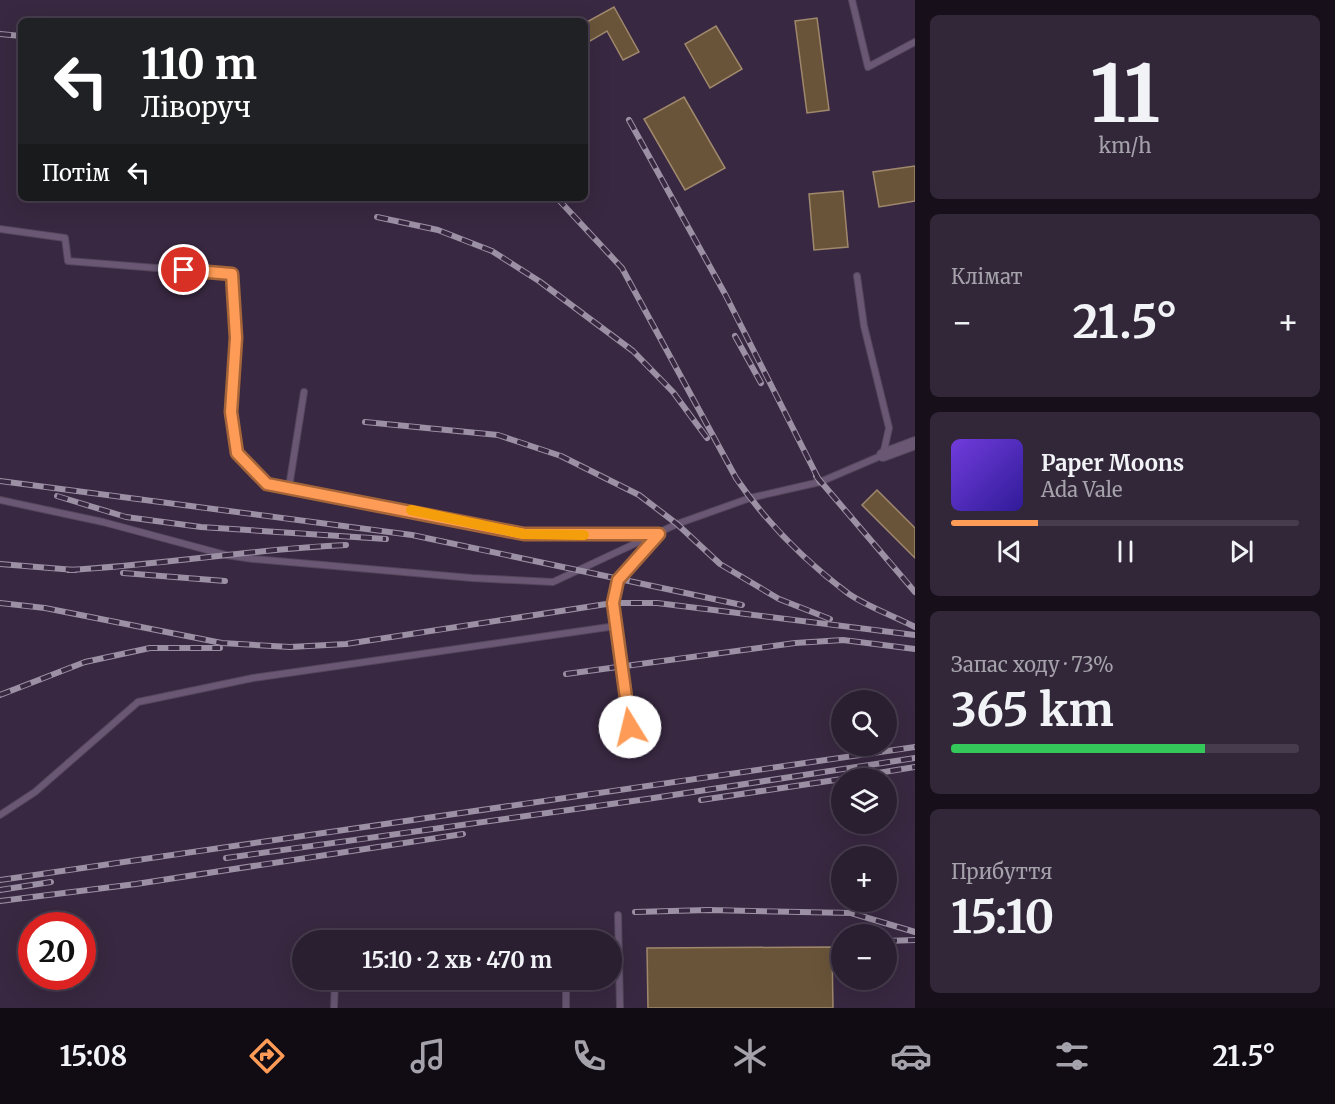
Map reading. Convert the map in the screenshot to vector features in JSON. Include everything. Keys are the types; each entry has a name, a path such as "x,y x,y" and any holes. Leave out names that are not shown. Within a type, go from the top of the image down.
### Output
{"street":[{"path":"882,455 915,442"}],"lane":[{"path":"852,0 868,68 915,42"},
{"path":"0,229 65,238 68,261 232,274 236,338 231,412 237,453 267,484 524,534 659,534"},
{"path":"0,500 103,522 226,555 472,578 553,582 677,524 750,498 820,482 882,455 889,428 864,326 857,276"},
{"path":"289,487 304,392"},
{"path":"630,727 613,603 618,580 659,534"},
{"path":"0,815 35,792 138,702 254,678 616,626"},
{"path":"618,915 620,1008"},
{"path":"334,1008 335,990"},
{"path":"566,990 566,1008"}],"building":[{"path":"614,7 639,52 623,60 607,31 588,42 588,21"},
{"path":"817,18 829,110 807,113 795,21"},
{"path":"716,26 742,69 710,88 685,44"},
{"path":"684,97 725,168 685,190 644,119"},
{"path":"915,166 915,201 879,207 873,172"},
{"path":"843,191 848,247 814,250 809,194"},
{"path":"877,490 915,528 915,558 862,505"},
{"path":"831,947 833,1008 648,1008 647,948"}],"railway":[{"path":"0,34 18,36"},
{"path":"629,120 725,294 820,482"},
{"path":"560,201 622,268 736,478 760,510 802,555 849,594 915,627"},
{"path":"377,217 438,230 492,251 539,281 633,351 673,392 707,438"},
{"path":"735,336 761,383"},
{"path":"365,422 498,435 561,456 639,495 677,524 720,564 779,599 830,619"},
{"path":"816,476 915,592"},
{"path":"0,481 412,535 742,605"},
{"path":"57,496 126,517 201,527 386,539"},
{"path":"69,570 346,545"},
{"path":"0,564 75,570"},
{"path":"123,573 225,581"},
{"path":"0,603 45,608 222,643 290,647 346,644 613,603 657,603 915,635"},
{"path":"566,674 795,643 843,640 915,649"},
{"path":"0,695 85,662 150,648 220,648"},
{"path":"0,880 915,747"},
{"path":"226,858 647,799 915,758"},
{"path":"897,770 915,767"},
{"path":"701,800 831,781"},
{"path":"0,901 136,884 463,834"},
{"path":"0,890 51,882"},
{"path":"635,912 708,910 851,913 915,932"},
{"path":"897,941 915,940"}],"slow traffic":[{"path":"411,510 524,534 584,535"}],"route":[{"path":"184,270 232,274 236,338 231,412 237,453 267,484 399,507 524,534 659,534 646,552 618,580 613,603 630,727"}]}
